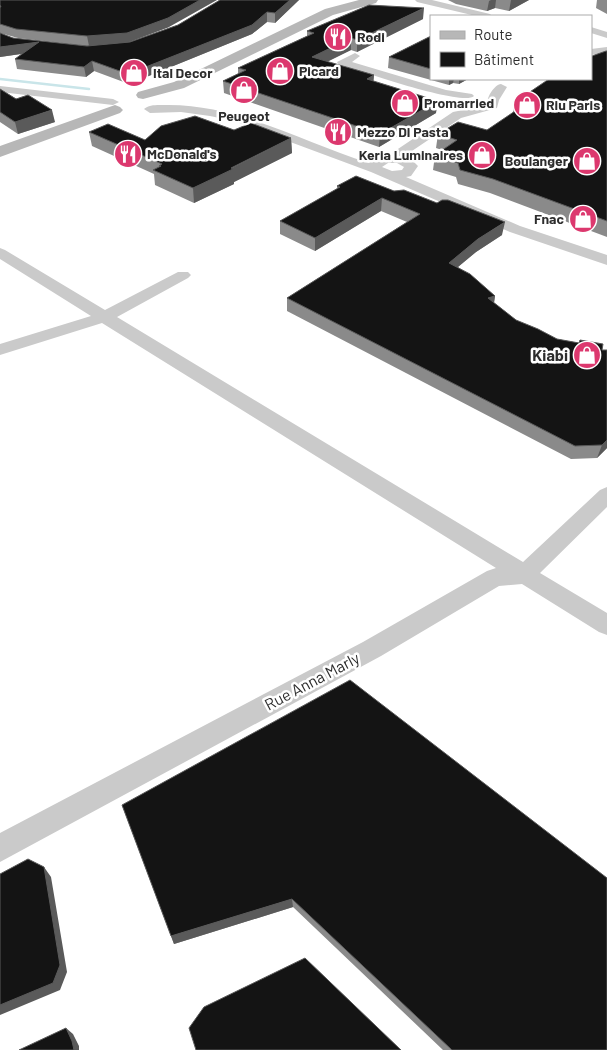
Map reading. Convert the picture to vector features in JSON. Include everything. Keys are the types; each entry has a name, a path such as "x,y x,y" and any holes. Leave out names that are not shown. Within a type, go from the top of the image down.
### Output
{"street":[{"path":"330,12 343,0"},
{"path":"0,152 137,105 258,49 330,12 372,0"},
{"path":"420,0 483,15"},
{"path":"592,29 607,26"},
{"path":"592,29 607,35"},
{"path":"592,52 605,51"},
{"path":"329,69 355,56"},
{"path":"342,62 446,93 473,100 493,106 477,109 473,100"},
{"path":"377,166 413,144 473,100 505,84"},
{"path":"0,89 137,105 175,107 228,115 332,154 377,166 383,174 402,170"},
{"path":"402,170 413,144"},
{"path":"391,159 421,188 437,197 607,267"},
{"path":"515,229 607,260"},
{"path":"0,253 607,625"},
{"path":"0,350 105,317 183,275"},
{"path":"524,575 607,495"},
{"name":"Rue Anna Marly","path":"0,848 372,649 494,577 524,575"}],"building":[{"path":"0,0 200,0 168,18 127,33 87,36 16,29 0,24"},
{"path":"220,0 290,0 275,13 267,12 252,25 128,74 92,61 84,67 15,59 39,42 0,47 0,33 13,38 87,46 130,42 178,25"},
{"path":"369,5 424,8 357,40 351,38 312,57 374,75 367,79 438,101 380,134 223,81 246,70 238,68 314,33 307,31"},
{"path":"430,36 430,69 389,57"},
{"path":"607,51 607,221 493,179 460,170 458,163 435,155 457,140 438,134 458,122 487,130 524,105 515,102 548,80 592,80 592,56"},
{"path":"0,89 16,99 28,95 52,110 15,122 0,112"},
{"path":"195,116 234,130 251,123 291,138 193,188 153,170 162,164 89,132 108,124 145,140 161,126"},
{"path":"356,176 394,191 404,190 437,203 442,200 448,200 505,222 478,239 449,263 470,274 495,296 488,298 516,320 557,339 579,343 580,340 603,344 602,350 607,350 607,440 602,445 575,446 287,298 420,214 382,198 315,238 280,221"},
{"path":"350,680 607,878 607,1050 452,1050 292,899 171,936 122,805"},
{"path":"28,859 44,867 60,965 53,983 0,1005 0,874"},
{"path":"305,958 401,1050 196,1050 189,1028 204,1007"},
{"path":"66,1028 74,1050 19,1050"}],"waterway":[{"path":"0,79 89,89"}],"place":[{"name":"Rodi","path":"338,37"},
{"name":"Picard","path":"280,71"},
{"name":"Ital Decor","path":"134,73"},
{"name":"Peugeot","path":"244,90"},
{"name":"Promarried","path":"405,103"},
{"name":"Riu Paris","path":"527,105"},
{"name":"Mezzo Di Pasta","path":"338,132"},
{"name":"McDonald's","path":"128,154"},
{"name":"Keria Luminaires","path":"482,155"},
{"name":"Boulanger","path":"587,161"},
{"name":"Fnac","path":"583,219"},
{"name":"Kiabi","path":"587,355"}]}
